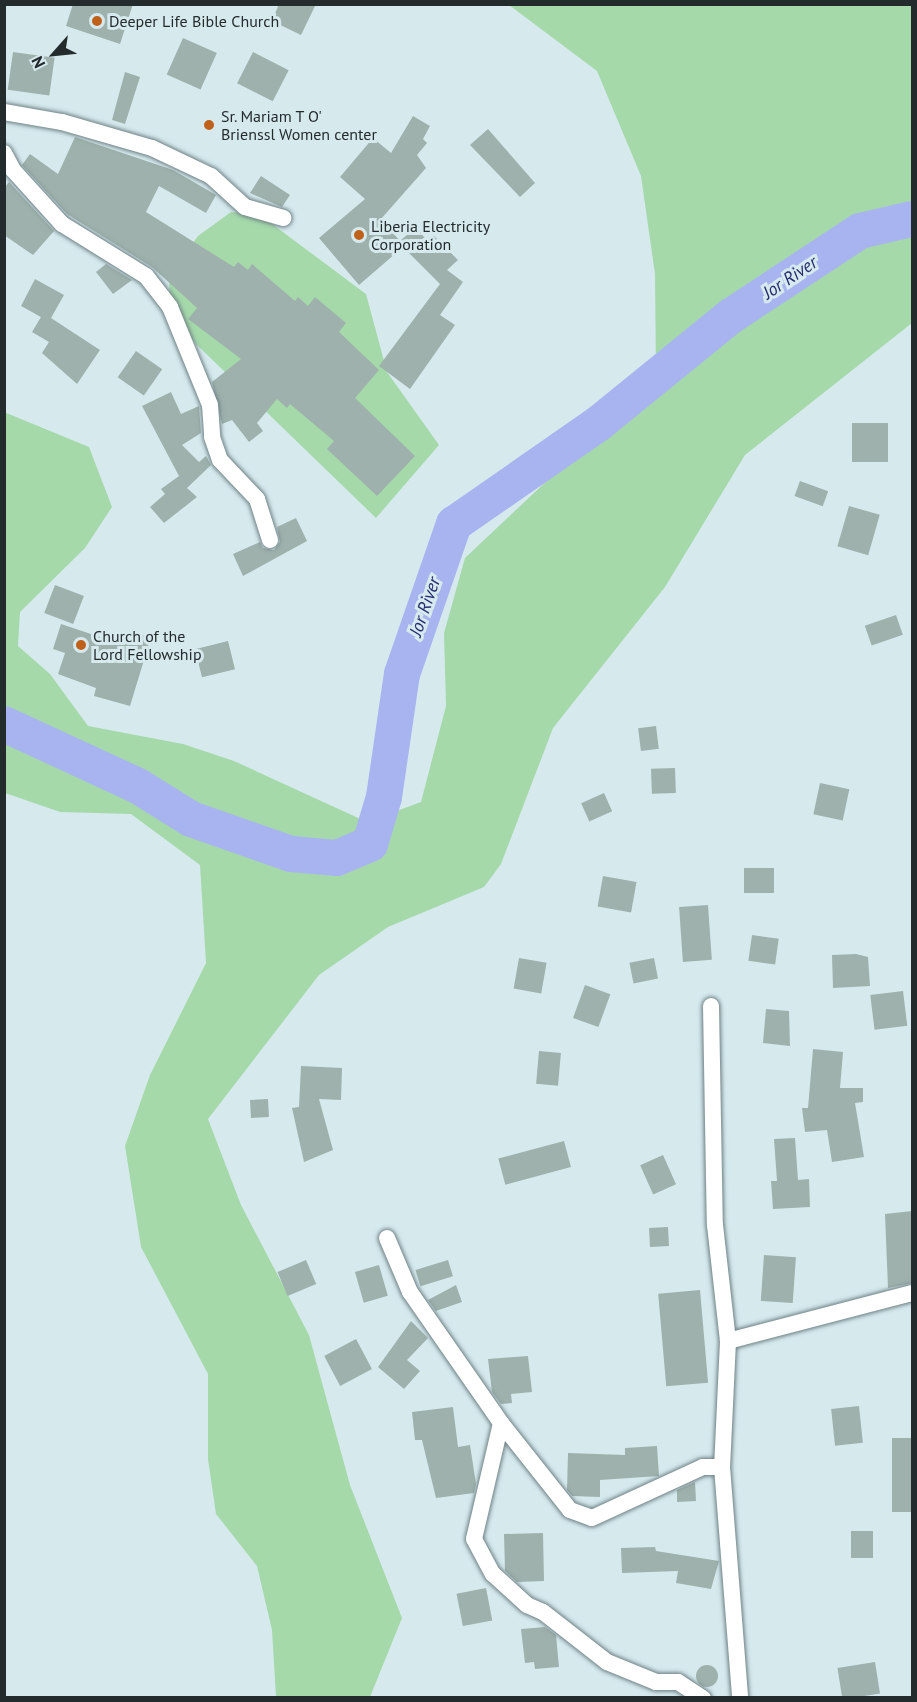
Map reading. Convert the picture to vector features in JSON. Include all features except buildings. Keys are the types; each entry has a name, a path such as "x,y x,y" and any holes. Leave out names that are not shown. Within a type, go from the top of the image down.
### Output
{"street":[{"path":"4,112 62,122 152,148 212,176 245,207 283,218"},
{"path":"4,153 12,170 62,224 146,276 170,308 210,405 212,437 220,460 257,499 270,540"},
{"path":"711,1006 715,1225 728,1341 722,1467 740,1698"},
{"path":"387,1238 410,1292 501,1423 570,1510 592,1518 702,1467 722,1467"},
{"path":"728,1341 912,1293"},
{"path":"501,1423 474,1539 493,1574 526,1605 543,1612 607,1662 656,1682 678,1682 703,1698"}],"green space":[{"path":"509,5 912,5 912,323 745,455 665,587 553,728 501,864 484,887 388,927 319,975 208,1119 241,1205 309,1335 350,1485 402,1618 370,1697 276,1697 272,1630 257,1566 216,1514 208,1459 208,1374 141,1247 125,1146 150,1075 206,963 200,865 131,814 60,812 5,793 4,412 89,447 112,507 85,548 20,612 18,646 50,674 88,726 183,744 234,761 367,822 421,802 446,706 444,633 465,558 656,378 655,274 641,176 597,71"},
{"path":"231,212 260,215 366,294 387,372 439,445 376,518 196,344 170,307 169,274 198,236"}],"waterway":[{"name":"Jor River","path":"4,724 138,786 191,819 291,854 337,858 370,844 384,797 402,674 454,524 598,424 731,316 860,231 912,219"}],"place":[{"name":"Deeper Life Bible Church","path":"97,21"},
{"name":"Sr. Mariam T O' Brienssl Women center","path":"209,125"},
{"name":"Liberia Electricity Corporation","path":"359,235"},
{"name":"Church of the Lord Fellowship","path":"81,645"}]}
